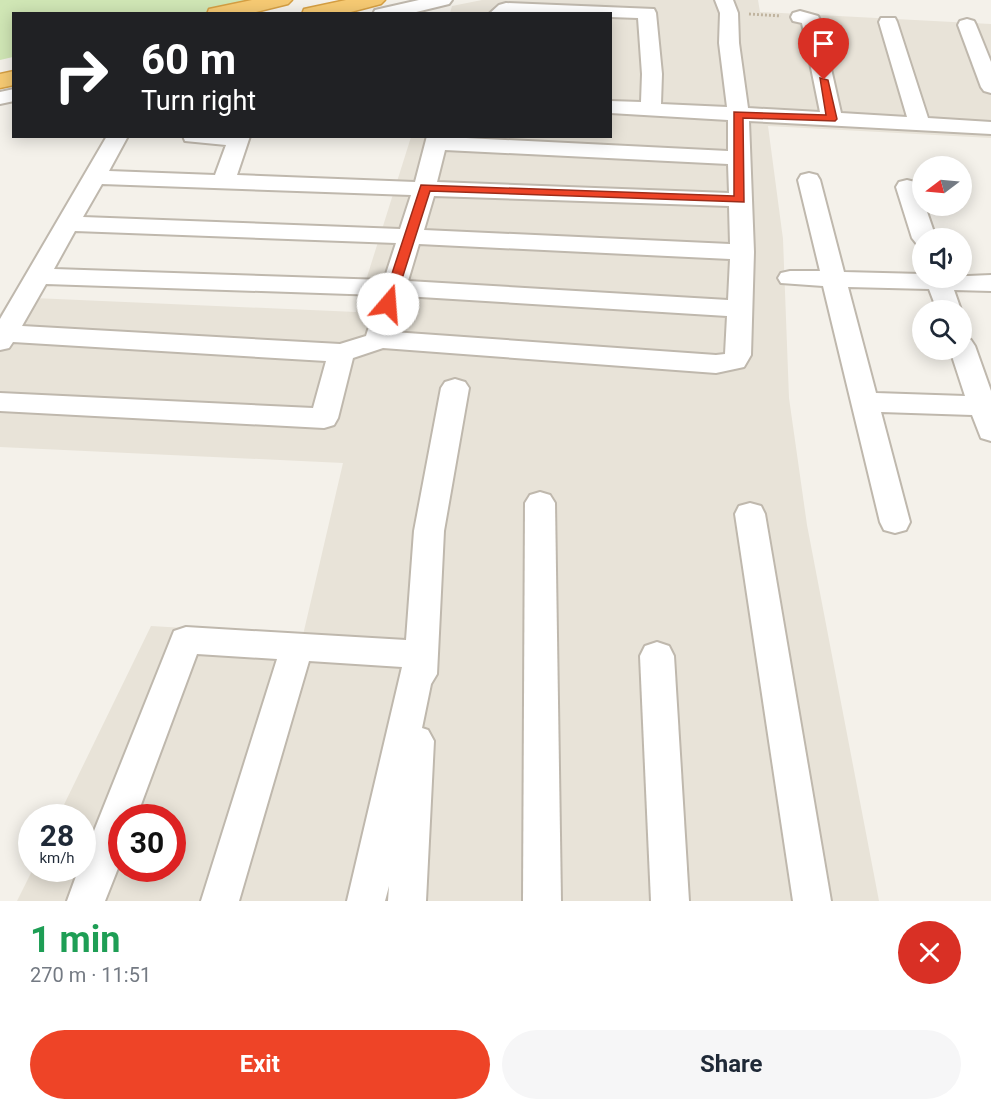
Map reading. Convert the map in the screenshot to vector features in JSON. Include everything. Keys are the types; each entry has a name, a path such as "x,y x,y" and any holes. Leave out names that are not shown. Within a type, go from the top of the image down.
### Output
{"highway":[{"path":"226,12 281,0"},
{"path":"321,12 374,0"}],"street":[{"path":"391,12 443,0"},
{"path":"117,138 3,338 341,353 382,340 727,364 735,361 738,355 742,252 738,115 726,6"},
{"path":"584,12 646,7 652,75 651,110"},
{"path":"501,12 506,9 555,12"},
{"path":"800,17 811,20 832,119"},
{"path":"888,22 920,125"},
{"path":"967,26 991,87"},
{"path":"612,107 991,128"},
{"path":"224,181 240,138"},
{"path":"382,340 379,336 392,288 438,140 738,158"},
{"path":"96,177 740,200"},
{"path":"809,180 895,522"},
{"path":"907,187 921,228"},
{"path":"69,224 410,236 742,252"},
{"path":"39,276 392,288 738,309"},
{"path":"790,278 912,280"},
{"path":"972,282 991,283"},
{"path":"0,402 324,418 341,353"},
{"path":"865,402 988,414 967,360"},
{"path":"407,901 429,531 455,388"},
{"path":"540,503 542,901"},
{"path":"750,514 812,901"},
{"path":"86,901 186,640 421,655"},
{"path":"220,901 297,647"},
{"path":"366,901 421,655"},
{"path":"657,656 670,901"}],"path":[{"path":"726,6 800,17"}],"shaded area":[{"path":"482,0 758,0 760,12 991,24 991,138 768,126 783,239 789,398 807,525 879,901 17,901 26,882 96,882 96,804 64,804 151,626 303,635 343,463 0,447 0,314 11,297 356,312 411,138 612,138 612,12 450,12 452,6"}],"green space":[{"path":"0,0 281,0 226,12 12,12 12,57 0,60"}],"route":[{"path":"388,304 425,187 740,200 738,115 832,119 824,80"}]}
